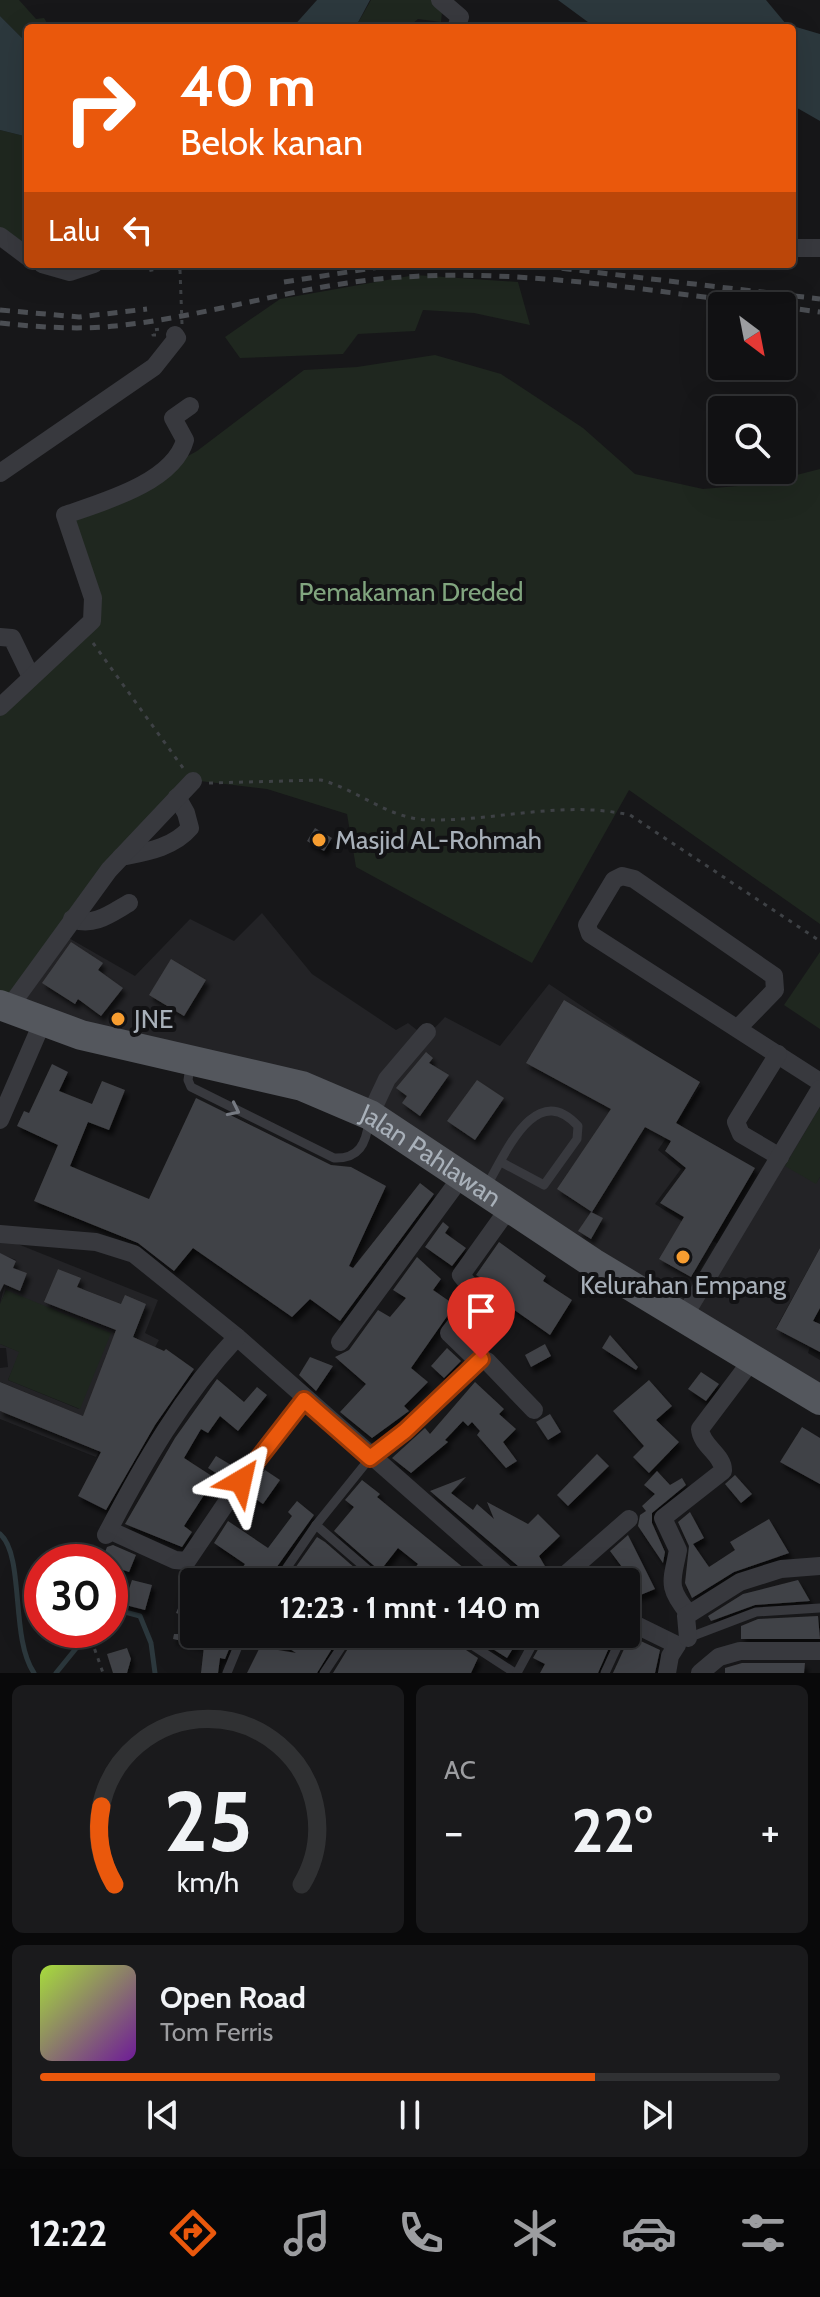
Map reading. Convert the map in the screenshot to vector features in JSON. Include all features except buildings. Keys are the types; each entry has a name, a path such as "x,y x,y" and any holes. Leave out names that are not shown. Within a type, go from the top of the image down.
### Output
{"main road":[{"name":"Jalan Pahlawan","path":"4,1007 81,1035 302,1086 370,1115 509,1208 820,1400"}],"street":[{"path":"440,0 460,17 457,24"},
{"path":"0,236 24,254"},
{"path":"796,248 820,248"},
{"path":"56,268 70,272 82,268"},
{"path":"0,473 154,367 177,338 178,330"},
{"path":"0,707 92,621 93,598 65,515 132,492 181,456 185,440 173,418 190,406"},
{"path":"0,637 12,638 31,677"},
{"path":"4,1007 121,857 193,781"},
{"path":"121,857 171,843 190,828 177,797"},
{"path":"738,1028 775,990 774,976 634,879 622,876 614,880 587,925 590,934 820,1082"},
{"path":"72,919 83,923 100,920 129,903"},
{"path":"0,1120 42,1023"},
{"path":"370,1115 387,1079 427,1032"},
{"path":"778,1054 736,1122 741,1134 780,1157"},
{"path":"683,1318 820,1089"},
{"path":"340,1342 473,1184"},
{"path":"509,1208 461,1273 478,1296 449,1333 477,1360 487,1361 534,1410"},
{"path":"0,1234 96,1242 134,1254 237,1337 304,1400 499,1568"},
{"path":"237,1337 199,1378 155,1446 108,1533 175,1560 187,1561 258,1458 304,1400"},
{"path":"370,1458 405,1431 477,1360"},
{"path":"689,1614 672,1587 671,1573 678,1550 662,1519 723,1471 723,1464 699,1431 752,1360"},
{"path":"573,1568 629,1519"},
{"path":"667,1673 670,1656 682,1641 689,1614 740,1582 781,1569 820,1566"},
{"path":"640,1630 682,1641"},
{"path":"700,1673 719,1657 740,1651 820,1651"}],"lane":[{"path":"192,1059 188,1080 191,1087 334,1158 346,1159 356,1154 366,1141 370,1115"},
{"path":"473,1184 501,1162 535,1113 549,1110 569,1116 578,1126 577,1139 544,1185 501,1162"},
{"path":"287,1568 316,1525 370,1458"},
{"path":"316,1525 366,1568"},
{"path":"682,1641 756,1612 820,1608"},
{"path":"227,1673 237,1648"},
{"path":"324,1673 341,1648"},
{"path":"477,1648 516,1673 530,1648"},
{"path":"605,1673 616,1648"}],"path":[{"path":"178,268 178,330"},
{"path":"93,643 193,781 229,785 321,780 338,784 393,814 427,820 594,807 630,815 820,941"},
{"path":"94,1648 103,1673"}],"shaded area":[{"path":"317,0 370,0 357,24 296,24"},
{"path":"558,0 766,0 786,24 591,24"},
{"path":"0,16 24,40 24,136 0,130"},
{"path":"796,27 820,34 820,121 796,107"},
{"path":"262,913 312,974 396,1030 408,1023 426,1037 445,1017 500,1046 549,984 701,1086 658,1150 681,1169 655,1204 718,1244 681,1304 356,1095 48,1019 20,1001 67,937 135,976 190,919 234,941"},
{"path":"820,1100 816,1183 820,1177 820,1248 776,1328 810,1347 808,1353 820,1360 820,1384 695,1313"},
{"path":"0,1237 158,1300 145,1333 159,1340 96,1457 0,1419 0,1411 92,1448 102,1424 0,1382 0,1368 8,1367 6,1348 0,1348 0,1344 20,1352 8,1380 79,1409 6,1290 0,1304 5,1284 20,1291 27,1273 13,1268 16,1260 0,1254","holes":["58,1269 80,1278 77,1287 121,1304 132,1337 45,1302"]}],"green space":[{"path":"0,0 19,0 36,19 44,18 48,24 24,24 24,40 0,16"},
{"path":"371,0 432,0 442,12 441,22 418,19 412,24 357,24"},
{"path":"0,130 24,136 24,254 0,236"},
{"path":"415,275 518,282 530,325 474,313 423,310 415,331 358,334 343,354 240,358 225,337 280,299"},
{"name":"Pemakaman Dreded","path":"435,355 501,374 583,428 635,474 703,489 796,484 796,475 820,469 820,924 629,790 532,963 356,867 347,814 267,789 200,781 3,1000 0,998 0,705 93,620 60,515 134,486 197,451 304,370 357,367"},
{"path":"820,952 820,1029 784,1005"},
{"path":"820,1107 820,1177 816,1184 785,1166"},
{"path":"6,1290 111,1333 80,1409 8,1380 19,1352 0,1344 0,1304"}],"waterway":[{"path":"0,1534 8,1545 12,1560 22,1640 34,1673"},
{"path":"128,1613 140,1616 151,1643 155,1673"},
{"path":"56,1673 76,1648"}],"railway":[{"path":"284,282 373,268"},
{"path":"560,268 820,299"},
{"path":"0,323 58,328 115,326 346,283 428,276 527,278 708,298"},
{"path":"0,310 79,317 147,309"},
{"path":"796,309 820,312"}],"place":[{"name":"Masjid AL-Rohmah","path":"319,840"},
{"name":"JNE","path":"118,1019"},
{"name":"Kelurahan Empang","path":"683,1257"}],"route":[{"path":"241,1481 304,1400 370,1458 405,1431 481,1359"}]}
